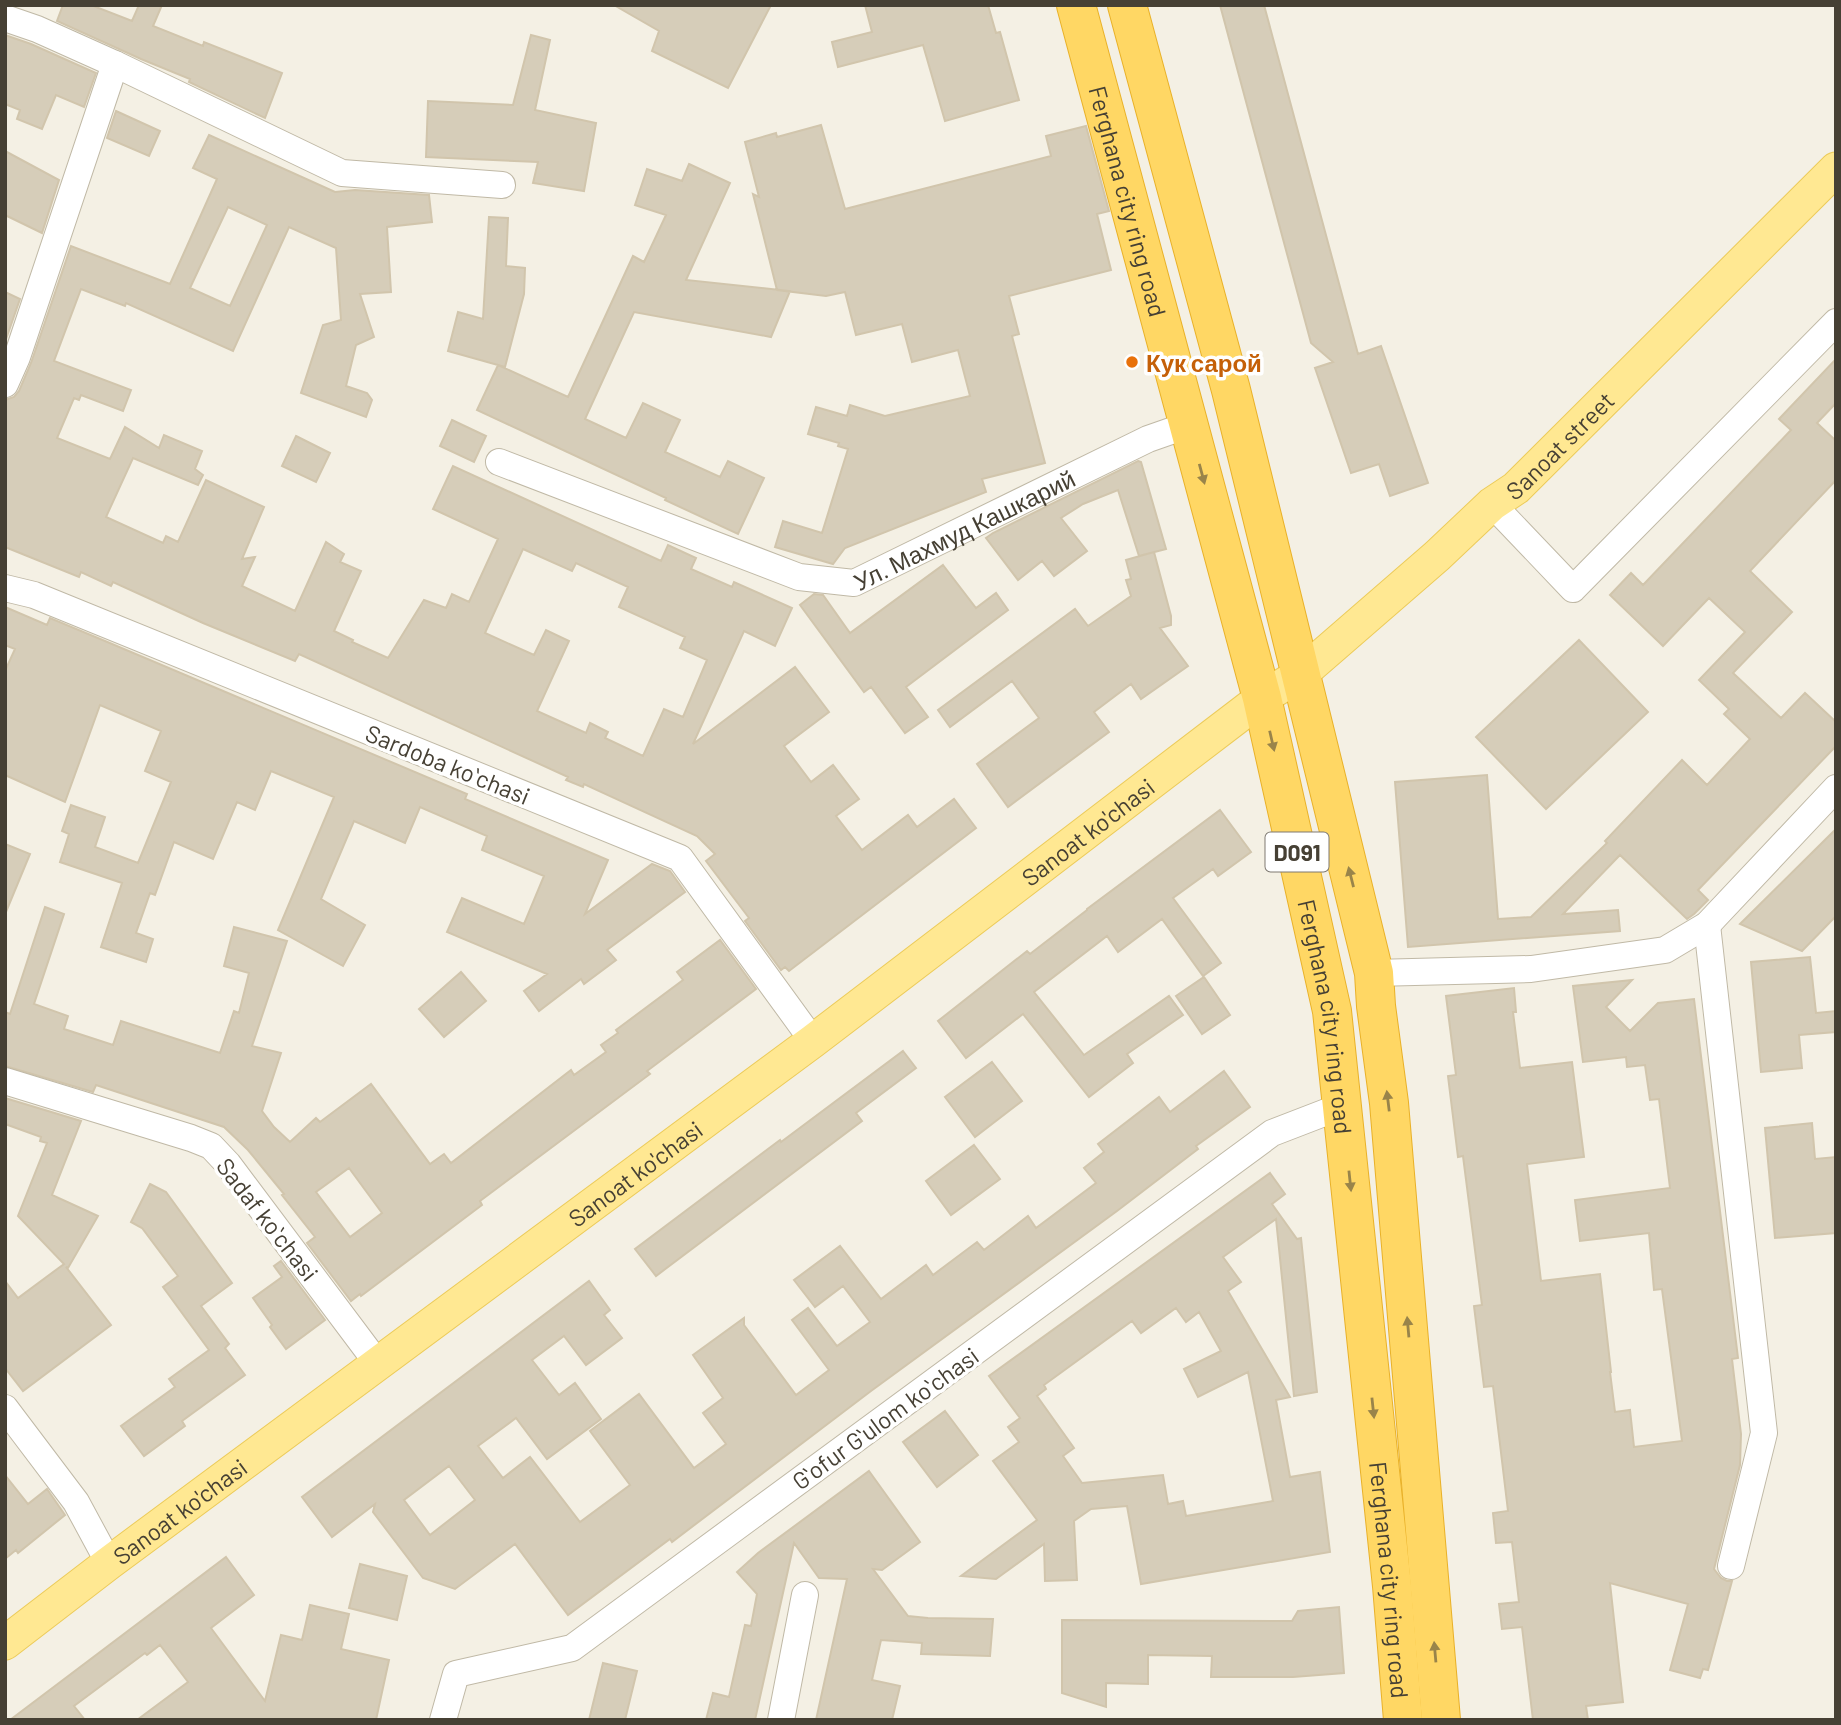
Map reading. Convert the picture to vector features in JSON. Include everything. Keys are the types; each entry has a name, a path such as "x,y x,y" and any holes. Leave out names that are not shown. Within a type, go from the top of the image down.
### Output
{"highway":[{"name":"Ferghana city ring road","path":"1076,5 1262,698 1332,1011 1392,1586 1403,1720"},
{"name":"Ferghana city ring road","path":"1127,5 1231,390 1374,973 1389,1103 1441,1720"}],"main road":[{"name":"Sanoat street","path":"1262,698 1301,674 1437,556 1492,504 1516,488 1836,169"},
{"name":"Sanoat ko'chasi","path":"5,1643 813,1041 1262,698"}],"street":[{"path":"5,18 37,29 115,64 342,173 502,185"},
{"path":"5,384 17,357 115,64"},
{"path":"1492,504 1573,589 1836,321"},
{"name":"Ул. Махмуд Кашкарий","path":"499,463 799,577 854,583 1148,439 1188,425"},
{"name":"Sardoba koʻchasi","path":"5,589 34,595 680,858 813,1041"},
{"path":"1374,973 1531,969 1665,950 1707,925 1836,789"},
{"path":"1707,925 1764,1433 1731,1566"},
{"name":"Sadaf koʻchasi","path":"5,1081 211,1146 228,1164 378,1364"},
{"name":"Gʻofur Gʻulom koʻchasi","path":"443,1720 456,1674 572,1648 1272,1133 1342,1106"},
{"path":"5,1408 76,1502 109,1563"},
{"path":"781,1720 805,1595"}],"building":[{"path":"63,5 91,5 132,21 139,5 162,5 153,26 203,46 204,42 282,73 265,118 189,82 190,79 57,21"},
{"path":"614,5 771,5 728,88 652,51 659,31"},
{"path":"865,5 988,5 996,33 1000,32 1019,100 945,121 923,45 838,67 832,42 872,32"},
{"path":"1220,5 1264,5 1358,354 1381,346 1428,483 1390,496 1379,464 1351,473 1315,368 1333,362 1311,343"},
{"path":"5,35 96,73 84,107 56,95 42,129 17,119 20,110 5,104"},
{"path":"531,35 550,40 535,110 596,123 584,191 533,183 538,162 426,157 428,101 513,105"},
{"path":"116,111 160,131 149,156 107,138"},
{"path":"821,125 845,209 1051,156 1046,136 1086,126 1109,211 1097,214 1111,270 1009,296 1019,334 1012,336 1045,463 982,479 986,492 845,548 833,564 775,547 783,521 822,533 848,449 838,446 839,443 808,434 816,407 847,416 850,405 885,416 970,396 958,350 912,362 902,324 856,335 845,292 826,296 777,290 753,194 759,197 745,142 776,133 777,137"},
{"path":"209,135 335,192 355,190 429,195 432,222 387,227 391,292 360,294 374,337 356,345 346,386 367,393 372,400 366,417 301,393 323,325 341,320 336,248 289,227 233,351 126,303 125,306 81,289 54,361 131,390 123,411 81,395 79,400 74,398 57,438 110,459 125,427 159,448 164,435 202,451 195,469 203,475 198,485 133,458 106,517 163,543 166,536 178,542 206,480 264,507 242,559 255,557 242,586 295,611 326,542 344,554 340,562 361,571 334,631 388,658 424,600 446,608 452,594 469,602 498,539 433,509 453,466 661,561 668,545 696,558 691,569 732,587 734,582 792,608 775,646 744,631 693,744 795,667 829,712 784,746 811,782 833,765 859,799 836,816 862,850 908,815 917,827 954,799 976,828 789,971 785,967 781,970 745,921 749,918 706,861 715,854 697,836 584,784 583,787 566,780 568,777 299,654 295,661 113,582 111,586 81,572 79,577 5,547 5,400 14,397 19,391 31,363 71,246 170,284 217,179 193,168","holes":["228,207 267,225 230,306 190,288","523,549 572,571 576,563 628,587 619,607 685,637 680,648 707,660 683,717 664,709 643,756 605,738 608,732 590,723 586,733 537,711 569,641 546,630 534,655 485,633"]},
{"path":"5,151 59,180 42,233 5,215"},
{"path":"689,164 730,183 686,280 790,291 771,337 634,312 585,419 626,438 643,403 680,420 665,452 720,477 728,461 764,478 738,534 477,410 498,365 568,397 633,256 644,262 666,215 635,205 647,169 682,181"},
{"path":"489,217 508,218 506,266 525,268 524,294 505,367 448,351 458,312 483,319"},
{"path":"5,292 20,299 5,342"},
{"path":"1836,359 1836,403 1817,423 1836,441 1836,480 1750,571 1792,612 1733,673 1781,718 1805,693 1836,722 1836,746 1698,890 1708,900 1687,919 1620,855 1563,914 1618,910 1620,931 1408,947 1395,782 1487,775 1498,919 1531,917 1607,843 1605,841 1682,760 1707,785 1750,739 1724,714 1729,709 1699,680 1745,632 1709,598 1663,646 1610,595 1631,573 1643,585 1791,430 1779,419"},
{"path":"452,420 486,436 474,462 440,446"},
{"path":"296,436 330,453 316,482 282,466"},
{"path":"1138,461 1141,462 1166,549 1139,556 1118,490 1083,504 1061,518 1087,551 1054,576 1042,561 1018,580 986,538 993,533"},
{"path":"1154,552 1171,616 1171,625 1160,628 1188,666 1141,699 1131,684 1094,712 1109,732 1008,807 977,764 1039,718 1012,681 950,727 938,710 1075,609 1088,626 1131,596 1126,580 1131,579 1126,560"},
{"path":"943,565 976,608 996,593 1008,610 906,687 928,717 905,733 871,687 864,692 800,605 814,594 823,595 850,633"},
{"path":"5,607 47,625 50,618 105,641 467,794 465,799 608,860 585,914 652,864 670,871 685,892 607,950 616,960 584,984 581,979 539,1011 524,991 547,974 447,932 462,898 524,924 544,876 482,850 487,836 420,807 405,843 354,821 321,899 365,925 343,966 278,930 334,797 271,771 255,810 237,802 213,859 174,842 155,895 150,893 136,933 153,939 146,962 101,947 122,883 60,862 69,834 62,831 71,805 105,817 95,847 138,863 171,782 145,771 161,731 100,705 65,802 5,775 5,671 15,649 5,645"},
{"path":"1579,640 1648,712 1546,809 1476,737"},
{"path":"1220,810 1251,852 1218,876 1213,869 1173,898 1221,963 1203,976 1162,919 1118,952 1107,936 1034,992 1084,1055 1169,996 1183,1015 1127,1054 1133,1063 1089,1097 1023,1014 966,1058 938,1021 1027,951 1030,954"},
{"path":"1836,829 1836,916 1802,951 1740,924"},
{"path":"5,844 30,854 6,912 5,912"},
{"path":"45,907 64,914 34,1004 68,1016 64,1029 113,1045 121,1021 220,1053 234,1011 239,1013 249,973 224,966 234,927 287,941 252,1046 281,1053 262,1111 290,1142 316,1118 320,1122 371,1084 430,1164 444,1154 451,1163 571,1070 574,1075 606,1052 601,1045 618,1033 616,1030 683,980 677,972 720,940 756,989 647,1071 650,1074 480,1201 482,1205 351,1301 307,1243 315,1237 282,1195 284,1194 248,1150 224,1127 96,1085 93,1092 5,1066 5,1012 10,1014","holes":["349,1168 382,1213 350,1237 316,1192"]},
{"path":"1810,957 1816,1013 1836,1011 1836,1032 1799,1035 1802,1068 1761,1072 1751,962"},
{"path":"461,972 486,1001 444,1037 419,1009"},
{"path":"1204,977 1230,1015 1202,1034 1176,996"},
{"path":"1632,980 1606,1007 1630,1031 1658,1003 1694,999 1738,1358 1732,1359 1741,1434 1740,1465 1714,1569 1721,1578 1732,1581 1708,1670 1703,1669 1700,1678 1670,1670 1688,1604 1610,1583 1623,1702 1586,1706 1588,1720 1533,1720 1522,1627 1502,1629 1499,1604 1519,1602 1512,1542 1496,1543 1493,1513 1508,1511 1493,1386 1484,1387 1474,1306 1482,1305 1463,1156 1458,1157 1448,1076 1456,1075 1446,996 1514,988 1516,1012 1513,1012 1520,1068 1572,1062 1584,1157 1527,1164 1541,1281 1600,1274 1615,1412 1630,1410 1634,1447 1682,1441 1662,1289 1654,1290 1649,1233 1580,1241 1575,1200 1670,1188 1659,1099 1650,1100 1645,1065 1627,1067 1626,1057 1583,1062 1573,986"},
{"path":"903,1051 916,1068 856,1113 862,1121 656,1276 635,1249"},
{"path":"992,1062 1022,1101 975,1137 945,1097"},
{"path":"1224,1071 1250,1107 1196,1146 1198,1149 1117,1211 871,1391 672,1542 670,1539 568,1615 515,1544 455,1589 423,1578 373,1512 375,1504 332,1537 302,1497 589,1281 610,1310 604,1315 622,1338 586,1365 564,1336 532,1360 559,1395 575,1383 601,1419 547,1459 516,1418 478,1446 503,1478 530,1457 580,1522 630,1485 590,1431 639,1394 694,1468 726,1444 703,1413 723,1398 693,1355 744,1318 744,1325 796,1395 829,1370 792,1320 808,1308 837,1346 870,1322 843,1286 815,1307 794,1280 840,1246 881,1299 926,1265 933,1275 977,1242 984,1250 1028,1216 1036,1228 1096,1183 1084,1168 1104,1152 1098,1144 1159,1097 1170,1112","holes":["449,1466 475,1500 430,1535 404,1500"]},
{"path":"5,1098 81,1121 52,1195 98,1216 68,1268 66,1267 111,1325 23,1391 5,1368 5,1281 18,1298 64,1264 18,1216 47,1143 40,1141 41,1137 5,1124"},
{"path":"1812,1123 1815,1159 1836,1157 1836,1233 1775,1238 1765,1128"},
{"path":"974,1145 1000,1179 951,1215 926,1181"},
{"path":"1270,1173 1285,1194 1272,1204 1297,1239 1301,1238 1317,1392 1294,1396 1276,1219 1223,1257 1241,1282 1228,1291 1290,1397 1276,1400 1290,1477 1320,1472 1330,1552 1141,1584 1127,1506 1091,1509 1074,1521 1077,1580 1045,1581 1044,1544 996,1579 961,1576 1037,1520 993,1461 1019,1442 1008,1427 1020,1418 989,1376","holes":["1176,1308 1186,1322 1199,1312 1221,1351 1184,1369 1198,1397 1248,1372 1273,1501 1186,1516 1183,1501 1168,1504 1163,1475 1082,1483 1063,1456 1074,1448 1037,1396 1046,1389 1044,1385 1132,1321 1141,1333"]},
{"path":"150,1184 166,1192 232,1283 201,1306 229,1344 225,1348 245,1375 182,1421 185,1426 144,1456 121,1426 175,1387 169,1379 209,1350 163,1287 178,1276 142,1228 131,1222"},
{"path":"281,1261 325,1320 286,1349 253,1298 282,1277 274,1266"},
{"path":"945,1411 978,1455 937,1487 903,1442"},
{"path":"869,1471 920,1542 882,1570 873,1569 908,1616 993,1619 990,1656 921,1654 922,1643 881,1640 872,1680 900,1686 892,1720 816,1720 847,1579 819,1578 794,1543 755,1720 706,1720 713,1693 729,1697 745,1625 751,1626 757,1594 737,1572 758,1553"},
{"path":"5,1475 28,1504 47,1489 65,1515 18,1553 16,1550 5,1559"},
{"path":"226,1557 254,1595 211,1628 265,1701 281,1635 302,1640 310,1605 349,1614 341,1649 389,1660 376,1720 137,1720 188,1682 160,1645 147,1655 145,1653 74,1706 85,1720 10,1720"},
{"path":"360,1564 407,1576 397,1620 349,1608"},
{"path":"1339,1607 1344,1673 1293,1677 1211,1677 1212,1656 1148,1655 1148,1684 1106,1683 1106,1707 1062,1693 1062,1620 1292,1621 1298,1611"},
{"path":"603,1663 637,1671 625,1720 589,1720"}],"place":[{"name":"Кук сарой","path":"1132,362"}]}
